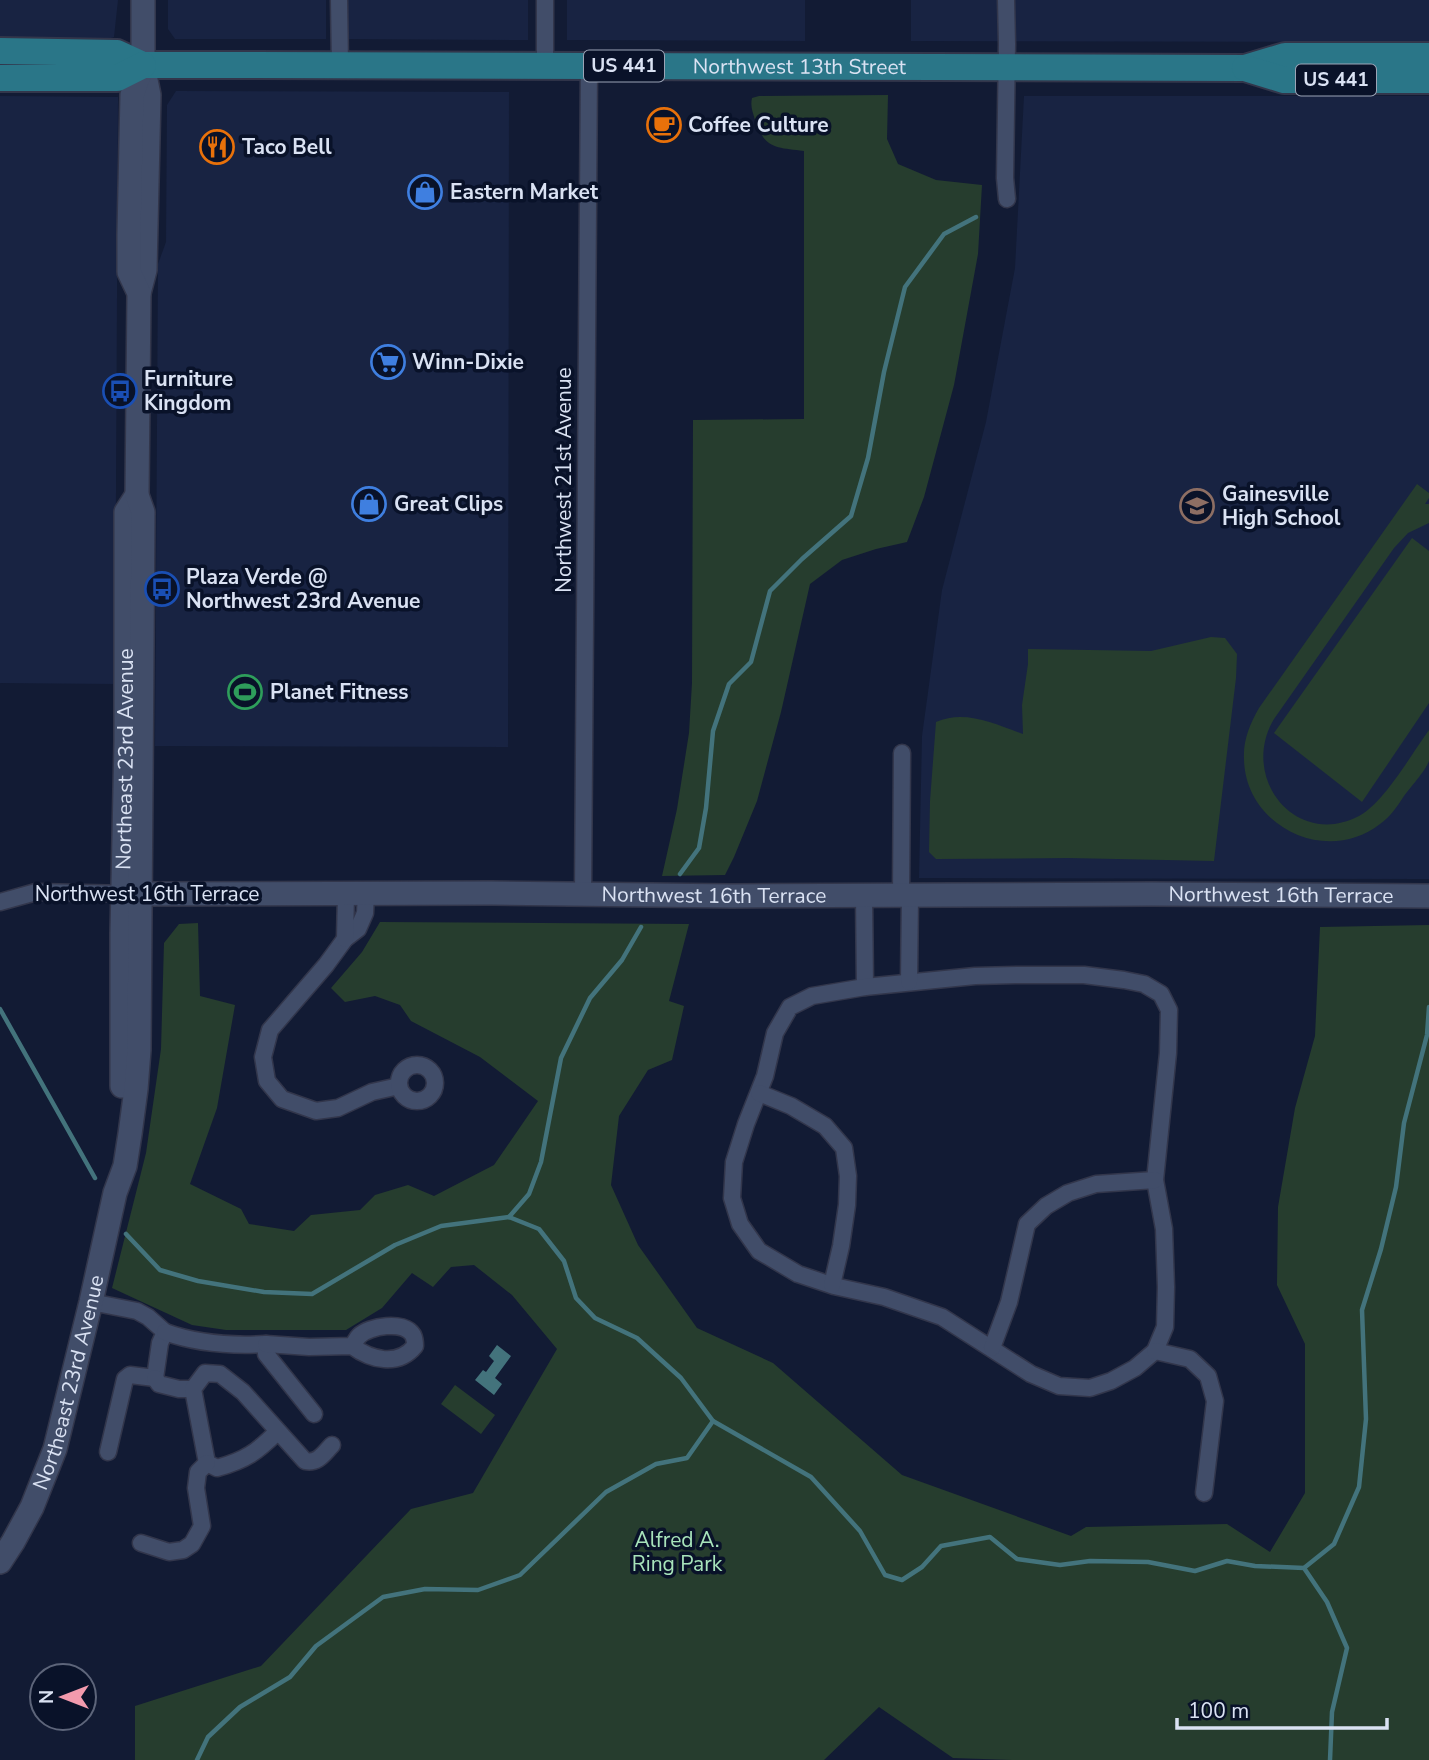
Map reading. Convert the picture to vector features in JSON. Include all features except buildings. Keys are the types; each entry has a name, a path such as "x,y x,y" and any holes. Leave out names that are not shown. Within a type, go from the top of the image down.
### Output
{"main road":[{"name":"Northwest 13th Street","path":"0,51 117,53 143,65 1245,68 1284,80 1429,80"},
{"name":"Northwest 13th Street","path":"1245,68 1285,56 1429,56"},
{"name":"Northwest 13th Street","path":"0,78 117,78 143,65"},
{"path":"1284,80 1313,67 1429,65"}],"street":[{"path":"139,293 145,270 149,108 143,65 143,0"},
{"path":"339,0 340,65"},
{"path":"545,0 545,66"},
{"path":"1006,0 1007,200"},
{"path":"1429,41 1429,56"},
{"name":"Northeast 23rd Avenue","path":"0,1562 32,1507 55,1449 115,1193 125,1166 136,1089 139,1050 126,741 126,512 137,495 139,293 129,272 129,234 132,95 143,65"},
{"name":"Northwest 21st Avenue","path":"583,894 589,66"},
{"path":"902,753 908,982"},
{"name":"Northwest 16th Terrace","path":"0,902 36,892 1429,896"},
{"path":"356,893 365,913 362,923 345,939 270,1030 262,1057 267,1081 282,1099 316,1111 338,1108 372,1092 399,1086"},
{"path":"864,896 864,987"},
{"path":"1084,975 1144,984 1161,994 1169,1010 1168,1053 1155,1180 1164,1228 1165,1327 1155,1351 1135,1368 1111,1381 1090,1388 1059,1386 1031,1374 942,1317 884,1297 798,1274 759,1251 740,1224 732,1198 734,1162 765,1076 775,1033 790,1007 812,996 908,982 975,976 1084,975"},
{"path":"759,1093 791,1106 825,1126 844,1148 848,1176 847,1205 842,1246 832,1285"},
{"path":"992,1348 1009,1302 1027,1224 1046,1206 1068,1193 1096,1184 1155,1180"},
{"path":"91,1302 137,1311 165,1332 203,1342 226,1345 352,1346"},
{"path":"165,1332 160,1343 155,1378 159,1384 194,1390"},
{"path":"266,1344 266,1354 314,1414"},
{"path":"220,1374 226,1345"},
{"path":"1155,1351 1190,1359 1208,1376 1215,1401 1205,1493"},
{"path":"207,1463 194,1390 205,1373 220,1374 243,1392 305,1461 318,1460 332,1445"},
{"path":"108,1452 125,1379 130,1376 155,1378"},
{"path":"207,1463 217,1468 238,1462 256,1452 278,1431"},
{"path":"141,1543 169,1552 183,1550 192,1544 202,1526 197,1488 198,1472 207,1463"}],"shaded area":[{"path":"0,0 118,0 114,37 103,41 0,38"},
{"path":"168,0 326,0 326,39 175,39 168,29"},
{"path":"345,0 528,0 528,40 345,39"},
{"path":"567,0 805,0 805,41 567,40"},
{"path":"911,0 1429,0 1429,42 911,41"},
{"path":"176,91 509,92 508,747 155,746 158,264 166,242 167,105"},
{"path":"0,96 118,97 115,684 0,683"},
{"name":"Gainesville High School","path":"1024,96 1429,96 1429,879 919,878 922,736 942,590 986,422 1015,268"},
{"path":"497,1345 511,1356 495,1378 502,1384 494,1395 475,1380 483,1370 486,1372 494,1361 489,1356"}],"green space":[{"path":"888,95 887,139 898,164 936,180 982,185 978,254 954,385 924,497 907,542 842,560 810,584 781,712 757,801 725,875 662,876 677,809 689,733 692,683 693,420 804,419 804,151 773,145 763,137 755,120 752,98"},
{"path":"1417,484 1429,493 1425,504 1429,504 1429,523 1408,533 1394,548 1274,719 1265,741 1264,764 1269,784 1280,802 1295,815 1314,823 1336,824 1359,816 1378,800 1429,730 1429,761 1396,808 1380,824 1359,836 1336,841 1314,840 1292,832 1273,820 1258,803 1248,783 1244,759 1248,732 1259,708"},
{"path":"1412,538 1429,551 1429,703 1362,802 1274,733"},
{"path":"1211,637 1225,638 1237,654 1214,861 936,859 929,852 936,722 947,718 969,717 1023,734 1022,705 1028,649 1151,651"},
{"name":"Alfred A. Ring Park","path":"380,922 689,924 669,1001 684,1006 672,1060 648,1070 619,1116 611,1185 638,1245 697,1328 773,1363 902,1475 1071,1536 1086,1527 1227,1524 1270,1552 1305,1493 1305,1344 1277,1285 1278,1207 1295,1108 1315,1036 1320,927 1429,925 1429,1760 953,1758 879,1707 824,1760 135,1760 135,1706 261,1666 411,1509 473,1493 557,1349 512,1295 474,1265 451,1267 433,1287 412,1273 382,1308 346,1330 226,1330 192,1325 112,1288 146,1153 161,1049 164,943 179,924 198,923 200,996 235,1005 217,1108 190,1184 241,1209 249,1224 294,1231 311,1215 360,1210 375,1195 408,1185 434,1196 494,1165 538,1101 480,1057 411,1021 400,1005 375,996 345,1002 331,988 362,952"},
{"path":"455,1385 495,1415 481,1434 441,1404"}],"waterway":[{"path":"680,874 699,848 706,808 713,731 729,684 751,662 770,591 851,516 868,458 884,372 905,287 944,234 976,217"},
{"path":"509,1217 529,1194 541,1162 561,1058 590,998 622,960 641,927"},
{"path":"1304,1568 1334,1544 1359,1487 1366,1419 1362,1310 1396,1187 1404,1123 1427,1035 1429,1007"},
{"path":"0,1009 95,1178"},
{"path":"509,1217 539,1229 564,1261 576,1298 595,1318 637,1338 681,1378 713,1421 811,1477 860,1531 885,1575 902,1580 922,1567 941,1546 990,1537 1017,1559 1060,1565 1090,1561 1148,1562 1195,1571 1227,1561 1255,1566 1304,1568 1327,1602 1347,1648 1332,1712 1330,1760"},
{"path":"126,1234 160,1270 198,1281 264,1292 312,1294 395,1245 441,1226 509,1217"},
{"path":"197,1760 208,1737 240,1707 290,1677 316,1646 383,1597 425,1589 478,1590 520,1575 606,1492 656,1464 687,1458 713,1421"}],"place":[{"name":"Coffee Culture","path":"664,125"},
{"name":"Taco Bell","path":"217,147"},
{"name":"Eastern Market","path":"425,192"},
{"name":"Winn-Dixie","path":"388,362"},
{"name":"Furniture Kingdom","path":"120,391"},
{"name":"Great Clips","path":"369,504"},
{"name":"Gainesville High School","path":"1197,506"},
{"name":"Plaza Verde @ Northwest 23rd Avenue","path":"162,589"},
{"name":"Planet Fitness","path":"245,692"}]}
